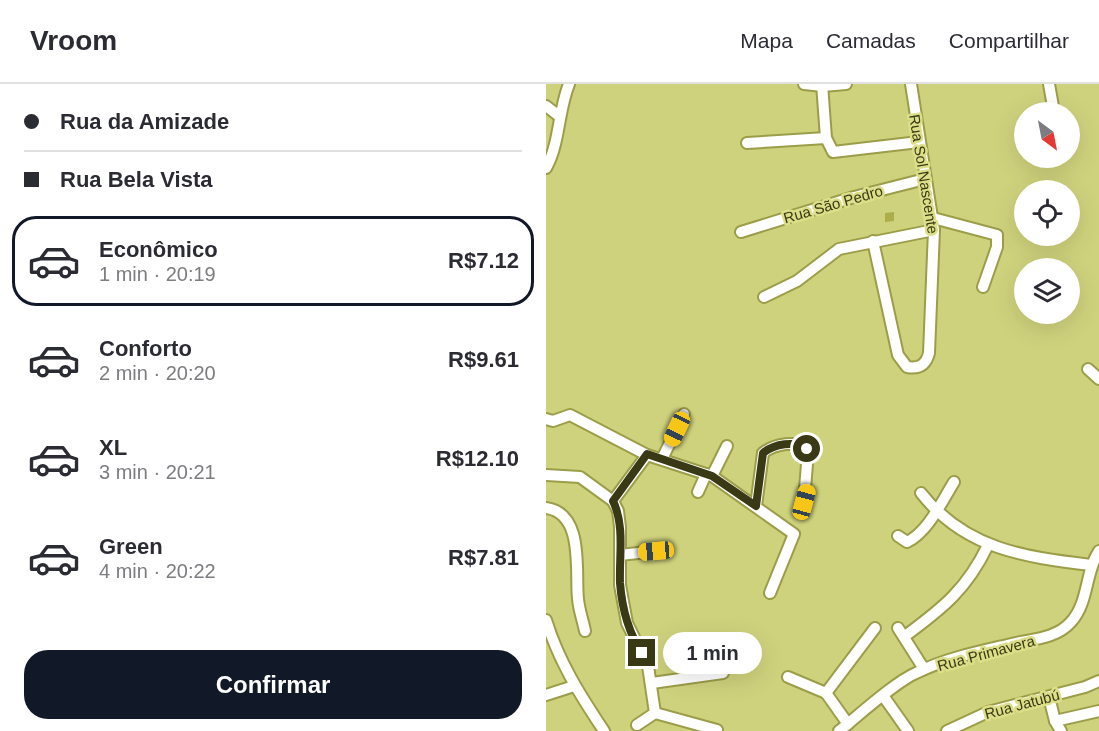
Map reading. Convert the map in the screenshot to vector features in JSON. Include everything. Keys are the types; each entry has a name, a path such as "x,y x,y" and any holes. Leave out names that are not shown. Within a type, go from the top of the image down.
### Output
{"street":[{"path":"546,168 553,153 559,116 569,84"},
{"path":"804,84 846,84"},
{"name":"Rua Sol Nascente","path":"873,241 898,355 902,363 915,368 924,365 929,353 934,230 911,84"},
{"path":"1049,84 1052,102"},
{"path":"822,85 827,142 833,152 919,142"},
{"path":"546,106 559,116"},
{"path":"747,143 827,142"},
{"name":"Rua São Pedro","path":"741,232 854,197 925,179"},
{"path":"933,218 997,234 997,247 983,287"},
{"path":"765,297 809,274 839,249 934,230"},
{"path":"1088,369 1099,379"},
{"path":"662,459 684,414"},
{"path":"546,419 553,421 570,415 647,454 709,475 794,534 770,593"},
{"path":"698,492 727,446"},
{"path":"756,506 762,457 766,451 778,446 803,446 808,451 809,463 804,502"},
{"path":"613,501 647,454"},
{"path":"546,475 580,477 613,501 618,511 621,555 620,585 627,623 648,666 656,713"},
{"path":"898,536 907,542 912,539 936,512 954,482"},
{"path":"921,493 936,512 964,534 988,545 1054,561 1091,565"},
{"path":"546,508 553,509 572,530 577,548 578,600 585,631"},
{"path":"924,669 901,632 936,613 962,590 988,545"},
{"path":"621,555 656,551"},
{"name":"Rua Primavera","path":"844,727 913,673 1010,644 1044,637 1063,629 1074,619 1081,606 1091,565 1099,551"},
{"path":"546,620 554,648 574,686 604,731"},
{"path":"826,693 875,628"},
{"path":"652,683 723,673"},
{"path":"788,677 826,693 844,727"},
{"name":"Rua Jatubú","path":"947,731 988,712 1049,697 1099,681"},
{"path":"546,695 574,686"},
{"path":"884,697 908,731"},
{"path":"1049,697 1058,726 1099,711"},
{"path":"637,725 656,713 717,730"}],"building":[{"path":"894,212 894,221 885,222 885,213"}],"route":[{"path":"642,653 627,623 620,585 620,527 618,511 613,501 647,454 712,476 756,506 763,453 771,448 788,445 800,445 807,449"}]}
